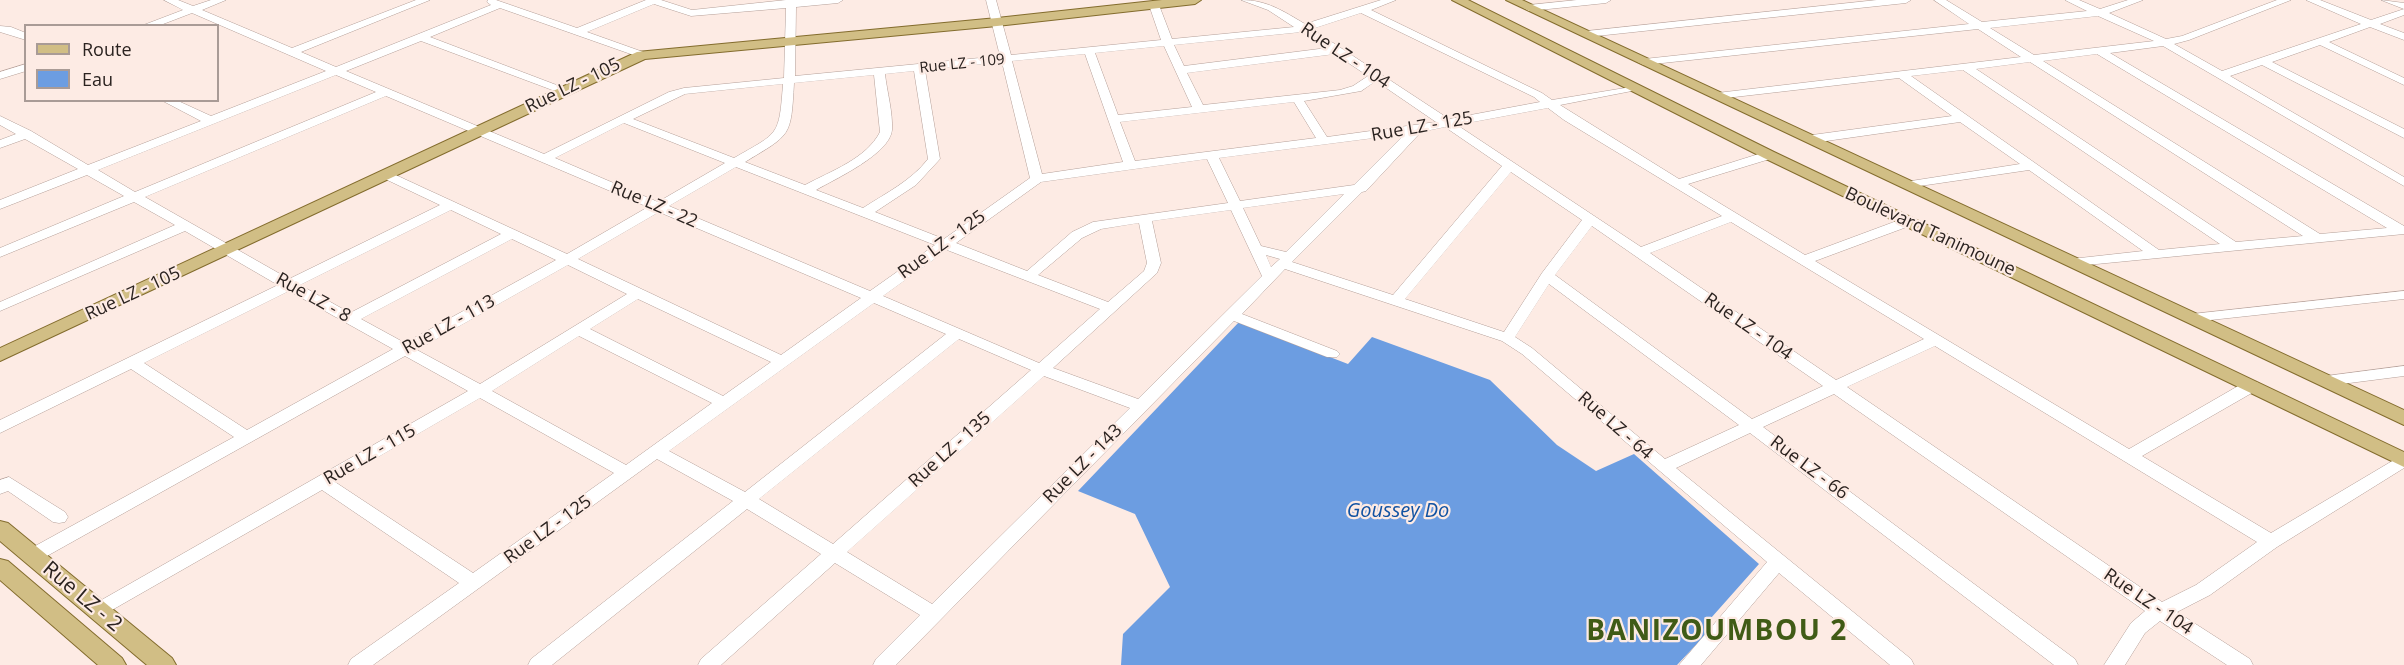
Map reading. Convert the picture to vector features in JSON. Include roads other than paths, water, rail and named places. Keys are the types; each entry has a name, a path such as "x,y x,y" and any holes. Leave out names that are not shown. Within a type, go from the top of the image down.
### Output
{"main road":[{"name":"Rue LZ - 105","path":"0,355 642,55 997,22 1195,0"},
{"name":"Boulevard Tanimoune","path":"1458,0 1907,222 2404,460"},
{"name":"Boulevard Tanimoune","path":"1512,0 2076,262 2404,418"},
{"name":"Rue LZ - 2","path":"0,530 164,665"},
{"name":"Rue LZ - 2","path":"0,567 114,665"}],"street":[{"name":"Rue LZ - 22","path":"169,0 1041,369 1141,406"},
{"path":"153,24 221,0"},
{"path":"291,52 425,0"},
{"path":"486,0 642,55"},
{"path":"577,32 652,0 683,11 700,12 791,2 838,0"},
{"path":"991,0 1037,178"},
{"name":"Rue LZ - 104","path":"1246,0 1263,4 1284,15 1338,50 1375,77 1640,252 2160,611 2243,665"},
{"path":"1277,0 1284,15"},
{"name":"Rue LZ - 109","path":"544,159 678,92 1305,28 1391,0"},
{"path":"1529,8 1606,0"},
{"path":"1587,34 1906,0"},
{"path":"1939,0 2318,239"},
{"path":"2070,0 2103,12 2148,33 2404,182"},
{"path":"1644,62 2103,12 2138,0"},
{"path":"1718,96 2163,43 2185,38 2286,0"},
{"path":"2311,0 2404,37"},
{"path":"2386,0 2404,6"},
{"name":"Rue LZ - 113","path":"32,556 567,260 773,140 782,131 786,121 792,40 791,2"},
{"path":"0,205 500,5"},
{"path":"1154,5 1168,43 1199,109"},
{"path":"1363,10 1550,103 1568,117 1732,217 2271,542"},
{"path":"2220,76 2404,12"},
{"path":"0,29 7,29 24,36"},
{"path":"421,37 563,91"},
{"path":"2322,42 2404,82"},
{"path":"1181,70 1338,50"},
{"path":"1089,51 1130,165"},
{"path":"2099,51 2403,230"},
{"path":"2264,62 2404,134"},
{"path":"1966,67 2234,247"},
{"path":"0,75 24,68"},
{"path":"864,213 918,177 934,159 920,68"},
{"path":"806,190 874,150 884,140 886,132 879,72"},
{"path":"1902,75 2157,255"},
{"path":"1114,119 1350,92 1375,77"},
{"name":"Rue LZ - 125","path":"358,665 1037,178 1417,129 1633,88"},
{"path":"0,253 385,92"},
{"path":"1297,98 1324,142"},
{"path":"170,102 211,121"},
{"path":"1812,139 1962,118"},
{"name":"Rue LZ - 8","path":"0,120 289,285 627,473"},
{"path":"623,120 1110,308"},
{"path":"1287,261 1417,129"},
{"path":"0,144 27,134"},
{"path":"1679,183 1769,154"},
{"path":"1212,156 1269,277"},
{"path":"1395,302 1509,166"},
{"path":"1911,185 2032,166"},
{"path":"387,175 783,361"},
{"path":"1028,277 1086,229 1098,225 1361,188"},
{"path":"0,427 451,206"},
{"path":"1640,252 1732,217"},
{"name":"Rue LZ - 135","path":"708,665 1150,273 1154,263 1145,219"},
{"path":"1507,338 1547,276 1589,220"},
{"path":"1804,260 1907,222"},
{"path":"0,307 187,225"},
{"path":"2076,262 2403,230"},
{"path":"350,319 511,234"},
{"name":"Rue LZ - 64","path":"1256,249 1395,302 1507,338 1543,363 1663,468 1898,663"},
{"name":"Rue LZ - 143","path":"883,665 1287,261"},
{"name":"Rue LZ - 66","path":"1547,276 1752,426 2068,665"},
{"name":"Rue LZ - 115","path":"98,611 324,483 480,391 638,293"},
{"path":"2192,318 2404,295"},
{"path":"1231,315 1332,354"},
{"path":"579,330 724,403"},
{"path":"538,665 957,333"},
{"path":"1663,468 1833,386 1935,340"},
{"path":"132,362 246,437"},
{"path":"2326,381 2404,371"},
{"path":"2128,457 2251,386"},
{"path":"657,452 746,500 933,614"},
{"path":"2114,665 2138,628 2160,611 2203,590 2271,542 2404,460"},
{"path":"0,488 9,483 59,517"},
{"path":"324,483 474,583"},
{"path":"1689,665 1778,562"}],"water":[{"name":"Goussey Do","path":"1239,322 1348,364 1372,337 1490,380 1557,445 1596,471 1634,454 1759,564 1711,618 1710,630 1677,665 1121,665 1123,634 1170,587 1135,514 1078,491"}],"district":[{"name":"BANIZOUMBOU 2","path":"1717,632"}]}
